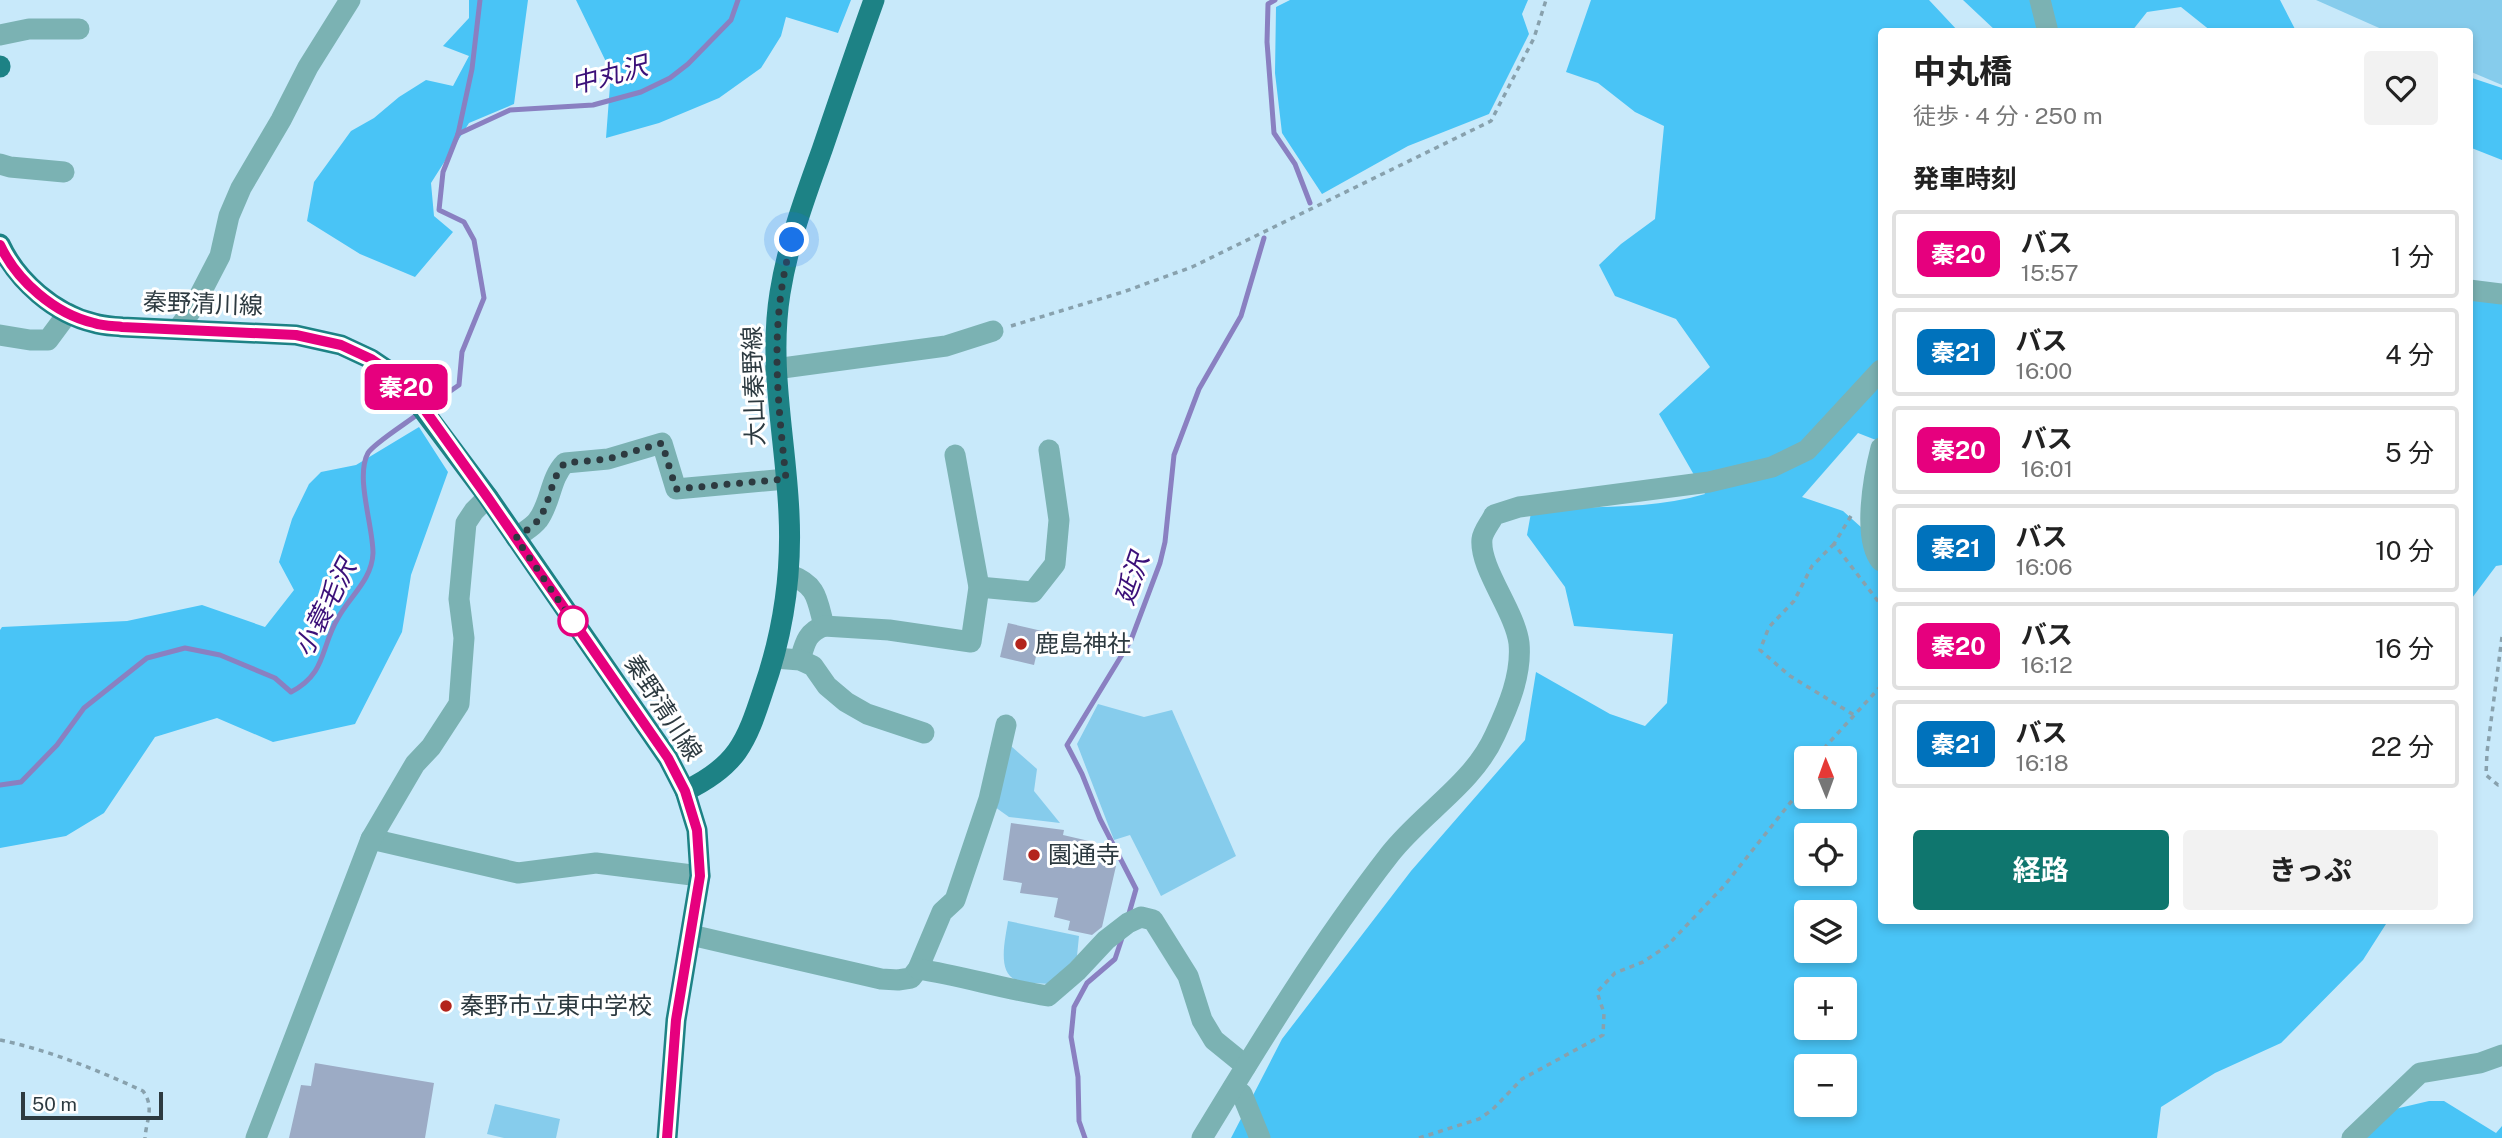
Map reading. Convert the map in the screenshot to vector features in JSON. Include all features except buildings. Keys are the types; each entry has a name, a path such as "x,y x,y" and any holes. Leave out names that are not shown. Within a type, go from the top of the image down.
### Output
{"main road":[{"name":"大山秦野線","path":"685,791 708,780 737,755 754,720 775,658 790,575 789,511 775,369 776,331 787,258 797,221 874,0"},
{"name":"秦野清川線","path":"0,244 6,257 31,288 68,313 94,323 296,335 341,345 371,359 399,378 417,399 668,758 685,791 697,830 700,876 676,1020 667,1138"}],"street":[{"path":"178,329 193,308 220,256 229,216 241,188 308,68 350,0"},
{"path":"2040,0 2047,28"},
{"path":"0,35 29,29 79,29"},
{"path":"0,164 64,172"},
{"path":"2473,290 2502,294"},
{"path":"0,334 30,340 48,340 68,313"},
{"path":"775,369 946,346 993,331"},
{"path":"1202,1138 1353,903 1399,843 1476,766 1494,738 1516,681 1519,643 1511,617 1484,556 1482,537 1494,516 1519,508 1709,482 1772,467 1807,450 1878,380"},
{"path":"516,538 537,523 545,510 558,470 565,463 608,459 662,443 676,489 786,479"},
{"path":"979,587 1033,593 1055,564 1059,520 1049,450"},
{"path":"800,660 806,639 814,630 824,626 889,630 971,642 979,587 955,455"},
{"path":"1878,460 1871,536 1878,554"},
{"path":"257,1138 372,839 415,764 431,747 459,705 464,638 459,599 467,523 474,511 488,498"},
{"path":"790,575 804,580 815,591 824,626"},
{"path":"775,658 800,660 813,667 827,686 846,702 867,714 924,733"},
{"path":"691,935 881,979 911,978 918,969 942,912 954,900 989,799 1006,725"},
{"path":"372,839 518,873 596,863 700,876"},
{"path":"918,969 1048,996 1077,971 1106,940 1128,923 1141,917 1153,920 1188,976 1202,1020 1214,1040 1246,1066"},
{"path":"2352,1138 2420,1073 2480,1063 2502,1055"},
{"path":"1233,1088 1242,1094 1261,1138"}],"path":[{"path":"993,331 1123,292 1192,267 1491,121 1534,38 1546,0"},
{"path":"1834,544 1812,566 1794,601 1769,627 1760,650 1790,676 1854,715"},
{"path":"2502,637 2486,775 2498,785 2502,785"},
{"path":"1826,746 1878,689"},
{"path":"1419,1138 1479,1119 1492,1110 1522,1079 1603,1035 1604,1013 1597,992 1615,973 1643,962 1667,946 1724,886 1794,798"},
{"path":"0,1041 22,1045 81,1065 143,1091 147,1097 150,1116 145,1138"}],"shaded area":[{"path":"469,0 528,0 514,104 469,123 431,183 434,216 453,232 415,277 360,254 307,221 314,182 351,131 374,118 399,97 426,80 453,86 469,56 443,46 469,18"},
{"path":"576,0 851,0 838,33 786,17 781,36 761,68 719,98 659,123 606,138 611,72"},
{"path":"1290,0 1528,0 1522,14 1529,34 1489,114 1408,146 1322,194 1282,133 1275,73 1276,7"},
{"path":"1591,0 1929,0 1955,28 1878,28 1878,441 1858,433 1802,497 1843,511 1871,536 1878,554 1878,924 2386,924 2363,960 2281,1043 2215,1073 2161,1107 2157,1138 1231,1138 1282,1039 1411,871 1525,740 1536,672 1610,714 1645,726 1667,703 1673,634 1574,626 1565,587 1527,535 1532,507 1641,505 1705,494 1659,414 1710,367 1676,319 1615,296 1599,265 1621,244 1655,219 1664,126 1635,112 1598,83 1566,72"},
{"path":"1963,0 2280,0 2294,28 2207,28 2181,7 2147,12 2134,28 1993,28"},
{"path":"2316,0 2502,0 2502,85 2473,73 2473,28 2379,28"},
{"path":"2473,78 2502,88 2502,160 2473,149"},
{"path":"2473,298 2502,302 2502,565 2496,566 2473,597"},
{"path":"419,427 448,472 411,575 402,632 355,724 273,742 217,718 155,737 104,813 66,836 0,848 2,627 127,621 202,605 265,627 294,590 279,562 292,519 309,484 321,472 356,465"},
{"path":"1098,704 1144,717 1172,710 1236,856 1161,896 1130,835 1114,840 1077,744"},
{"path":"1011,746 1037,769 1034,791 1060,823 1009,817 995,807"},
{"path":"1008,921 1079,936 1077,956 1051,984 1016,980 1006,970 1004,962"},
{"path":"2429,1101 2444,1101 2496,1133 2502,1126 2502,1138 2362,1138 2395,1109"},
{"path":"495,1104 560,1119 556,1138 504,1138 487,1134"}],"waterway":[{"name":"小蓑毛沢","path":"426,408 459,385 462,352 484,298 474,240 464,222 439,210 443,172 458,134 472,69 480,0"},
{"name":"中丸沢","path":"458,134 510,110 593,105 641,92 670,78 688,64 731,20 738,0"},
{"name":"延沢","path":"1275,0 1268,4 1267,42 1274,133 1295,164 1310,203"},
{"name":"延沢","path":"1128,917 1136,889 1100,819 1067,745 1131,640 1160,563 1165,542 1174,455 1199,389 1241,316 1264,238"},
{"name":"小蓑毛沢","path":"0,785 21,782 57,745 84,708 147,658 185,648 220,655 275,678 291,692 303,685 317,668 332,629 365,580 372,563 372,542 363,475 368,453 418,414"},
{"name":"延沢","path":"1085,1138 1079,1121 1078,1077 1071,1037 1074,1007 1087,983 1115,959 1122,938"}],"bus line":[{"name":"秦20","path":"0,245 6,257 31,288 68,313 94,323 122,327 296,335 341,345 371,359 399,378 417,399 668,758 685,791 697,830 700,876 676,1020 667,1138"}],"place":[{"name":"鹿島神社","path":"1021,644"},
{"name":"園通寺","path":"1034,855"},
{"name":"秦野市立東中学校","path":"446,1006"}],"route":[{"path":"573,621 576,626 516,538 537,523 545,510 558,470 565,463 608,459 662,443 676,489 786,479 775,369 780,295 792,240"}]}
